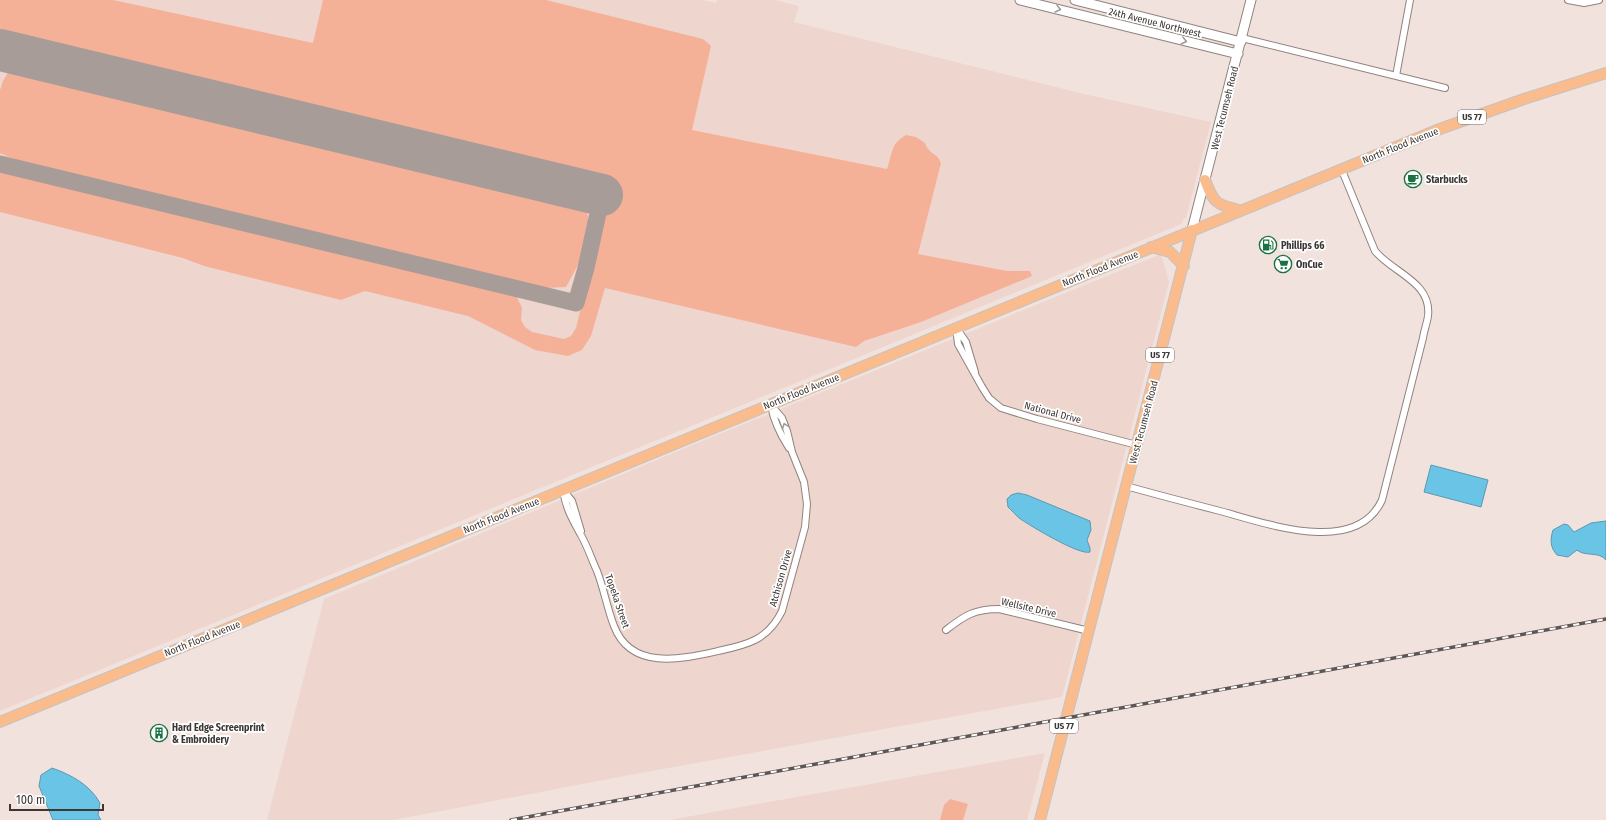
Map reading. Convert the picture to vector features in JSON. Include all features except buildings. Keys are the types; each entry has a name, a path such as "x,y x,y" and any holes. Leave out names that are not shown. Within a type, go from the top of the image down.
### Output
{"main road":[{"name":"24th Avenue Northwest","path":"1020,0 1238,54"},
{"name":"24th Avenue Northwest","path":"1075,0 1242,40"},
{"name":"West Tecumseh Road","path":"1040,820 1184,266 1251,0"},
{"name":"North Flood Avenue","path":"0,722 1341,168 1473,116 1606,73"},
{"path":"1205,180 1211,195 1216,202 1239,210"},
{"path":"1151,247 1170,252 1184,266"}],"street":[{"path":"1396,76 1410,0"},
{"path":"1568,0 1584,3 1599,0"},
{"name":"24th Avenue Northwest","path":"1242,40 1445,88"},
{"path":"1126,486 1301,532 1331,532 1354,526 1368,519 1379,506 1382,500 1421,346 1428,316 1428,309 1426,298 1417,285 1385,262 1375,251 1341,168"},
{"name":"National Drive","path":"956,328 958,344 985,393 993,401 1008,410 1137,445"},
{"name":"Atchison Drive","path":"696,655 752,642 765,635 779,616 787,593 805,526 807,512 806,495 804,482 792,452 780,434 773,417 770,404"},
{"name":"Topeka Street","path":"563,490 572,501 583,538 601,581 613,625 620,637 638,654 652,658 670,659 696,655"},
{"name":"Wellsite Drive","path":"946,630 969,614 984,609 999,609 1089,631"}],"shaded area":[{"path":"0,0 703,0 716,3 717,0 775,0 799,6 794,22 1084,94 1211,122 1186,218 1183,219 1183,222 1179,225 0,711"},
{"path":"0,0 113,0 313,43 323,0 546,0 703,39 711,46 692,130 887,169 893,149 897,142 906,135 916,137 925,143 929,150 938,157 941,163 918,254 1007,271 1030,271 1032,276 921,322 864,341 856,347 605,288 591,336 582,350 568,356 535,350 468,316 365,291 341,300 204,266 183,258 0,212 0,169 516,295 522,308 521,320 525,327 532,332 564,339 571,336 576,328 611,182 0,33"},
{"path":"12,66 584,205 588,216 588,223 579,263 566,287 544,288 499,280 64,175 15,160 0,153 0,90 3,81"},
{"path":"1161,254 1169,282 1062,697 624,776 394,820 267,820 324,599 690,446"},
{"path":"1045,753 1027,820 670,820 763,803"},
{"path":"950,799 968,804 963,820 940,820 944,805"}],"water":[{"path":"1431,465 1488,480 1481,507 1424,492"},
{"path":"1018,493 1027,495 1090,521 1091,530 1087,540 1090,552 1084,552 1066,545 1019,518 1008,507 1007,499 1011,495"},
{"path":"1606,521 1606,560 1603,557 1577,550 1568,557 1557,555 1553,549 1551,537 1553,530 1564,524 1568,525 1574,532 1591,523"},
{"path":"52,768 80,781 91,791 100,803 98,815 101,820 53,820 39,786 41,775"}],"taxiway":[{"path":"0,164 576,303 586,268 602,195"}],"runway":[{"path":"0,50 602,195"}],"railway":[{"path":"511,820 1606,619"}],"place":[{"name":"Starbucks","path":"1413,179"},
{"name":"Phillips 66","path":"1268,245"},
{"name":"OnCue","path":"1283,264"},
{"name":"Hard Edge Screenprint & Embroidery","path":"159,733"}]}
